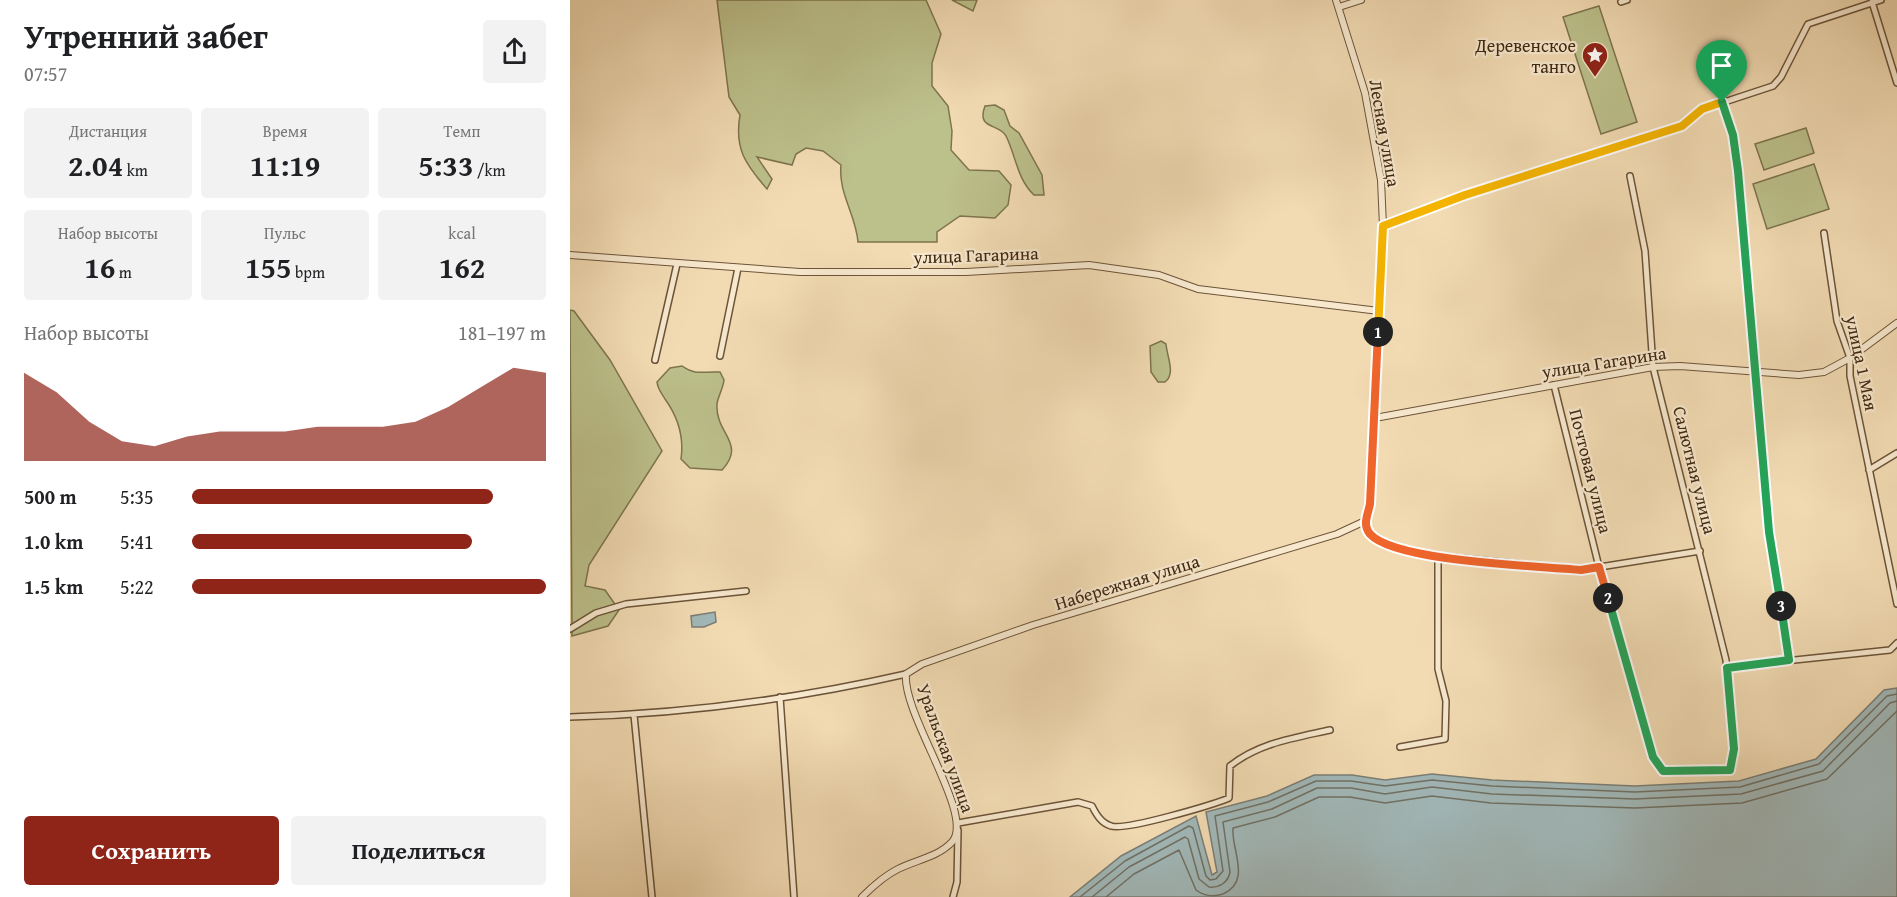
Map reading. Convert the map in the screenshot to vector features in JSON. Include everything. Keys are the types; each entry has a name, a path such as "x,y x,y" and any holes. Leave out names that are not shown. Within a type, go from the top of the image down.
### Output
{"street":[{"name":"Лесная улица","path":"1336,0 1365,93 1381,180 1383,226 1376,418"},
{"path":"1339,7 1361,0"},
{"path":"1383,226 1465,195 1682,126 1702,109 1773,86 1781,76 1809,24 1872,1 1881,0"},
{"path":"1872,1 1897,83"},
{"path":"1722,102 1733,135 1738,171 1769,532 1789,660"},
{"name":"Салютная улица","path":"1630,176 1645,251 1653,367 1727,668 1734,749 1730,770"},
{"name":"улица 1 Мая","path":"1824,232 1837,321 1850,358 1850,376 1897,604"},
{"name":"улица Гагарина","path":"570,255 738,268 909,273 1089,265 1159,275 1198,289 1379,311"},
{"path":"655,360 677,264"},
{"path":"720,356 738,268"},
{"name":"улица Гагарина","path":"1376,418 1653,367 1680,366 1799,375 1824,372 1850,358 1897,323"},
{"path":"1838,364 1850,376"},
{"name":"Почтовая улица","path":"1554,385 1599,567 1653,757 1663,771 1730,770"},
{"path":"1376,418 1370,504 1365,521 1370,534 1387,544 1419,554 1581,570 1700,551"},
{"path":"1869,470 1897,453"},
{"name":"Набережная улица","path":"905,678 922,664 1033,626 1337,534 1365,521"},
{"path":"1400,747 1445,739 1446,701 1438,669 1438,556"},
{"path":"570,629 596,613 626,604 746,591"},
{"path":"1727,668 1890,650 1897,643"},
{"path":"570,717 634,715 780,697 905,678"},
{"name":"Уральская улица","path":"905,678 907,696 954,807 958,825 957,882 953,897"},
{"path":"780,697 794,897"},
{"path":"634,715 652,897"},
{"path":"862,897 897,870 951,844 958,825 1078,802 1092,806 1100,820 1112,827 1145,821 1229,798 1230,766 1246,753 1271,744 1330,730"}],"green space":[{"path":"717,0 926,0 941,34 932,63 932,86 948,106 952,131 951,150 969,170 999,171 1011,185 1008,205 995,218 960,216 937,232 937,242 858,242 842,185 841,165 823,151 806,148 796,154 792,165 757,157 772,179 767,189 753,172 740,147 740,115 729,97"},
{"path":"952,0 977,0 973,11"},
{"path":"1599,6 1637,122 1601,134 1563,17"},
{"path":"995,105 1004,110 1010,126 1019,133 1042,175 1044,195 1034,195 1028,189 1020,175 1006,136 986,123 983,114 985,106"},
{"path":"1806,128 1814,153 1764,170 1755,144"},
{"path":"1814,164 1829,209 1767,229 1753,184"},
{"path":"570,310 574,311 610,360 662,451 589,565 585,586 605,590 619,610 608,626 572,636"},
{"path":"1161,341 1166,344 1170,365 1170,375 1165,382 1158,382 1151,372 1150,346"},
{"path":"682,366 696,372 720,372 724,380 717,404 720,423 731,445 731,453 729,461 722,470 690,468 681,459 682,443 679,428 657,382 670,368"}],"water":[{"path":"715,612 716,622 704,627 692,627 691,616"},
{"path":"1897,688 1897,897 1070,897 1121,856 1196,816 1212,875 1217,872 1206,812 1267,796 1314,775 1352,775 1385,780 1432,774 1492,780 1635,786 1739,781 1816,759 1884,690"}],"place":[{"name":"Деревенское танго","path":"1595,78"}],"route":[{"path":"1722,102 1733,135 1738,171 1769,532 1789,660 1727,668 1734,749 1734,759 1730,770 1663,771 1653,757 1599,567 1581,570 1419,554 1387,544 1370,534 1365,521 1370,504 1376,418 1383,226 1465,195 1682,126 1702,109 1722,102"}]}
